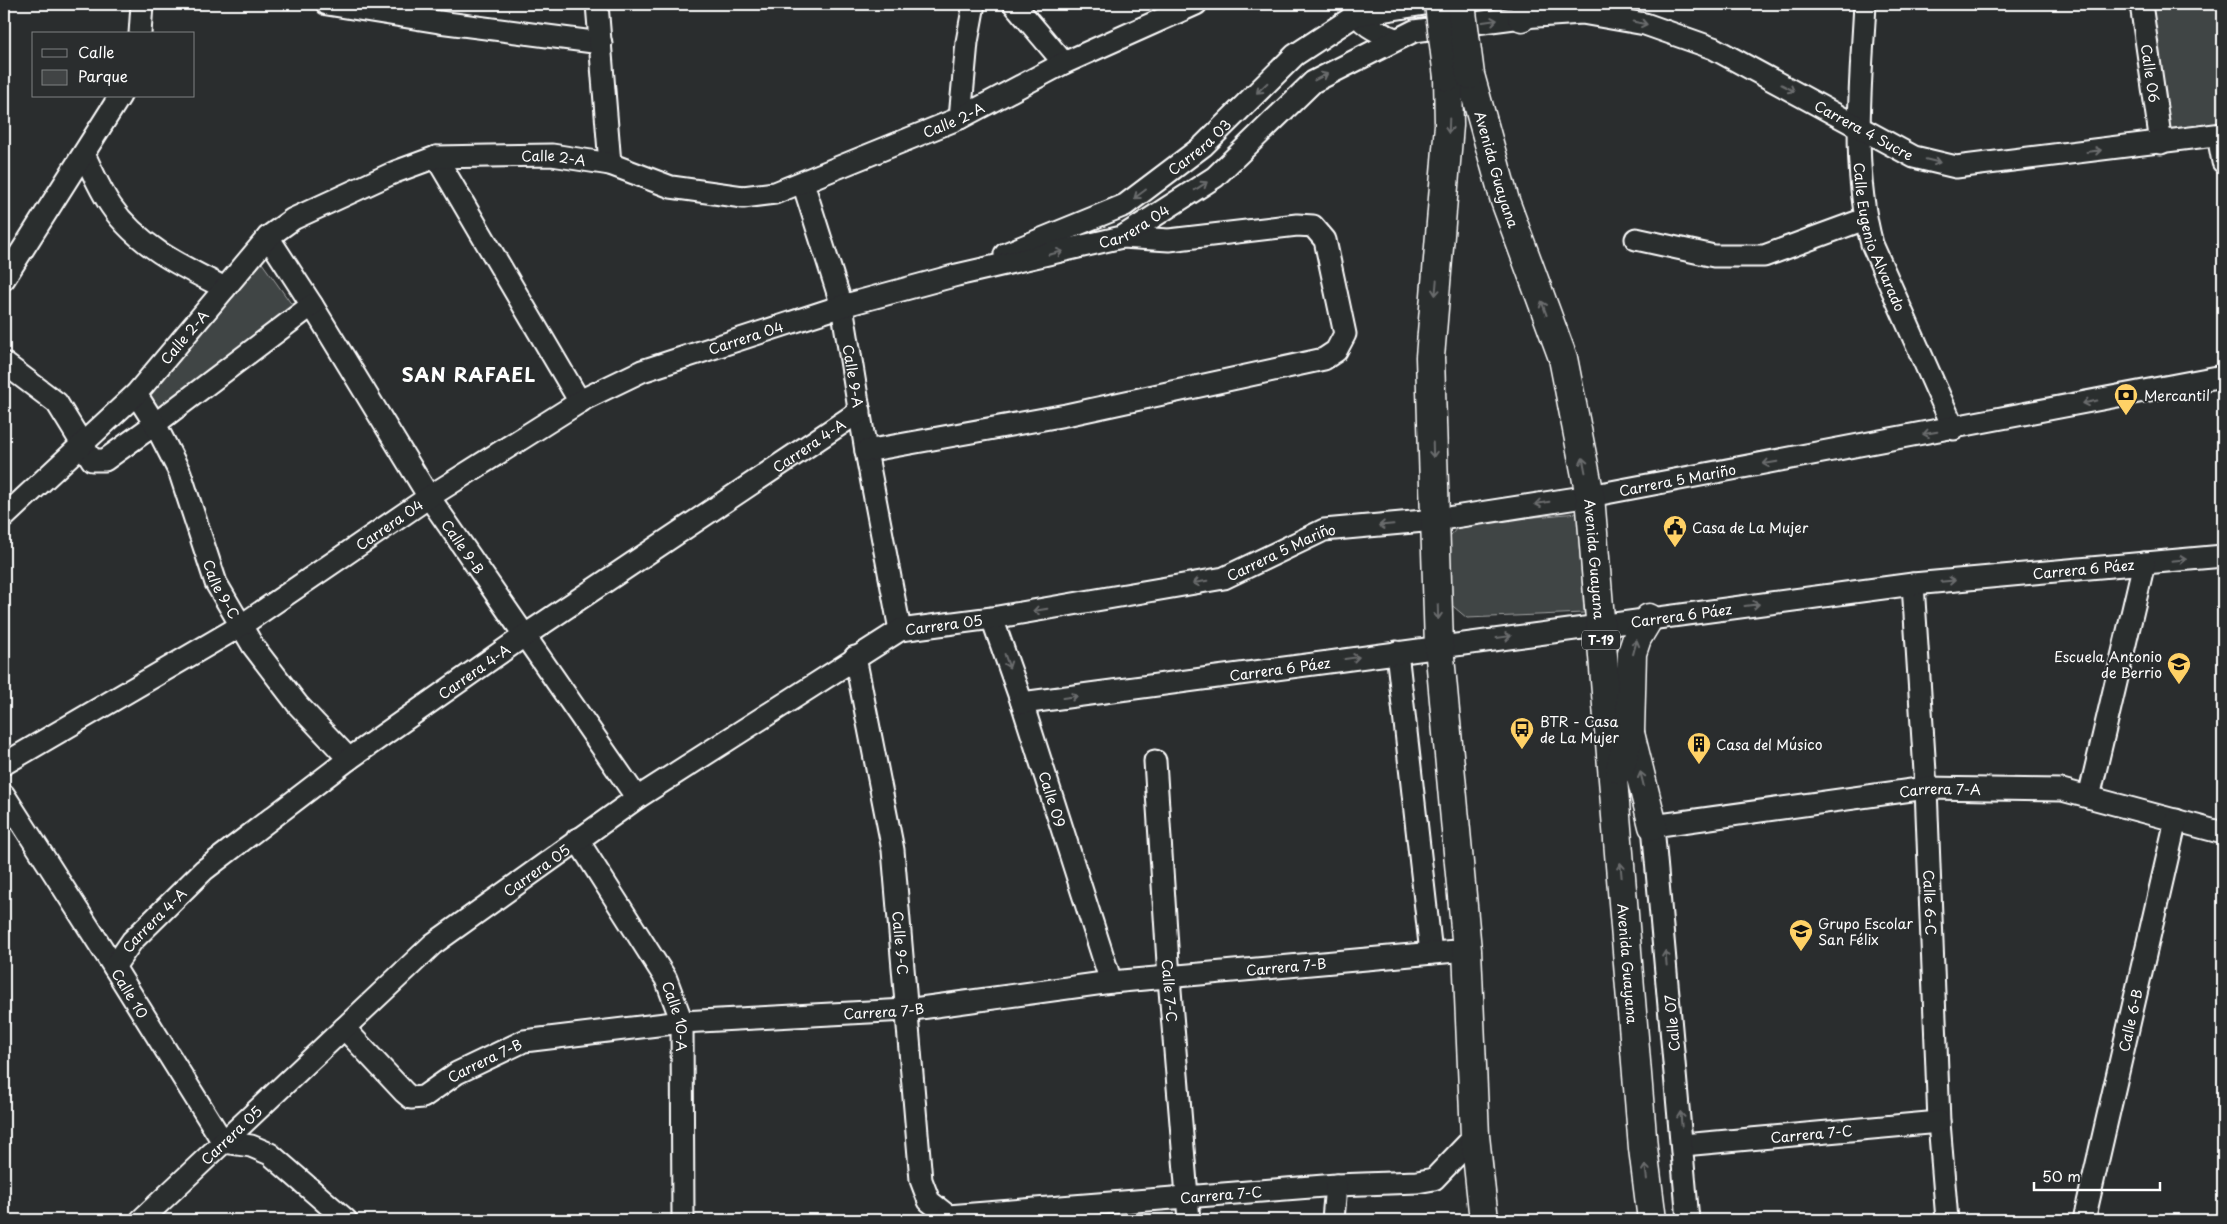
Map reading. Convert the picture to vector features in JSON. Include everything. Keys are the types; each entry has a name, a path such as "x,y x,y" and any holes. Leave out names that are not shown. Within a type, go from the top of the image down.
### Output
{"highway":[{"name":"Avenida Guayana","path":"1439,4 1459,76 1563,358 1590,496 1643,1148 1652,1220"},
{"name":"Avenida Guayana","path":"1461,4 1459,76 1449,125 1430,358 1439,646 1467,950 1475,1136 1484,1220"},
{"path":"1614,790 1630,732 1632,653 1637,638 1649,618"},
{"path":"1606,678 1630,732 1654,826"}],"street":[{"path":"140,32 142,4"},
{"path":"327,4 439,22 601,42"},
{"path":"597,4 610,164"},
{"path":"960,118 967,42 974,4"},
{"path":"1014,4 1064,63"},
{"name":"Calle 2-A","path":"4,517 136,394 268,238 293,219 395,172 436,157 552,155 610,164 671,187 743,197 775,193 803,184 960,118 1064,63 1196,4"},
{"name":"Carrera 03","path":"957,275 1125,205 1203,146 1295,55 1354,10 1425,4"},
{"name":"Calle Eugenio Alvarado","path":"1865,4 1859,127 1865,219 1872,244 1954,429"},
{"name":"Calle 06","path":"2141,4 2161,143"},
{"path":"1354,10 1372,29 1395,39"},
{"name":"Carrera 4 Sucre","path":"1529,10 1582,13 1645,24 1712,48 1914,157 1956,167 2221,135"},
{"name":"Carrera 04","path":"4,764 242,625 429,497 580,402 642,371 842,306 957,275 1122,237 1215,177 1313,82 1414,31 1529,10"},
{"path":"4,279 119,98"},
{"path":"2221,135 2223,162"},
{"path":"84,154 111,206 142,241 186,268 225,288"},
{"path":"436,157 580,402"},
{"name":"Calle 9-A","path":"803,184 842,306 866,451 900,630"},
{"path":"1636,239 1714,256 1764,256 1865,219"},
{"path":"866,451 1066,415 1324,359 1336,351 1345,334 1325,240 1313,226 1297,225 1169,240 1122,237"},
{"name":"Calle 9-B","path":"268,238 312,305 429,497 636,798"},
{"path":"4,363 56,403 92,460 105,460 156,424 312,305"},
{"name":"Carrera 5 Mariño","path":"992,618 1224,578 1324,530 1435,520 1590,496 1954,429 2223,376"},
{"name":"Calle 9-C","path":"136,394 156,424 180,473 216,582 253,646 274,676 310,719 349,759"},
{"name":"Carrera 4-A","path":"114,967 132,941 204,870 349,759 524,636 860,411"},
{"name":"Carrera 6 Páez","path":"1022,703 1599,624 1913,584 2223,556"},
{"path":"2089,797 2144,564"},
{"name":"Calle 6-C","path":"1913,584 1926,788 1939,1122 1947,1220"},
{"name":"Carrera 05","path":"140,1220 433,944 636,798 900,630 992,618"},
{"name":"Calle 09","path":"992,618 1022,703 1111,982"},
{"path":"1397,652 1431,954"},
{"name":"Calle 9-C","path":"855,657 893,850 921,1180 929,1201 949,1218"},
{"name":"Calle 7-C","path":"1155,761 1169,978 1189,1220"},
{"name":"Carrera 7-A","path":"1654,826 1926,788 2062,790 2223,833"},
{"name":"Calle 10","path":"4,794 223,1142"},
{"name":"Calle 6-B","path":"2084,1220 2176,820"},
{"name":"Calle 07","path":"1654,826 1688,1220"},
{"name":"Calle 10-A","path":"577,840 666,979 682,1022 683,1220"},
{"name":"Carrera 7-B","path":"344,1028 411,1098 423,1097 457,1073 524,1041 682,1022 906,1010 1111,982 1467,950"},
{"name":"Carrera 7-C","path":"1683,1145 1939,1122"},
{"name":"Carrera 7-C","path":"949,1218 1336,1185 1417,1182 1434,1179 1475,1136"},
{"path":"223,1142 251,1146 270,1154 346,1220"},
{"path":"1333,1220 1336,1185"}],"green space":[{"path":"2147,4 2223,4 2223,127 2165,136"},
{"path":"262,263 295,309 159,408 150,396"},
{"path":"1577,513 1584,613 1467,618 1448,602 1446,541 1457,528 1514,519"}],"place":[{"name":"Mercantil","path":"2126,416"},
{"name":"Casa de La Mujer","path":"1675,548"},
{"name":"Escuela Antonio de Berrio","path":"2179,685"},
{"name":"BTR - Casa de La Mujer","path":"1522,750"},
{"name":"Casa del Músico","path":"1699,765"},
{"name":"Grupo Escolar San Félix","path":"1801,952"}],"district":[{"name":"SAN RAFAEL","path":"469,374"}]}
